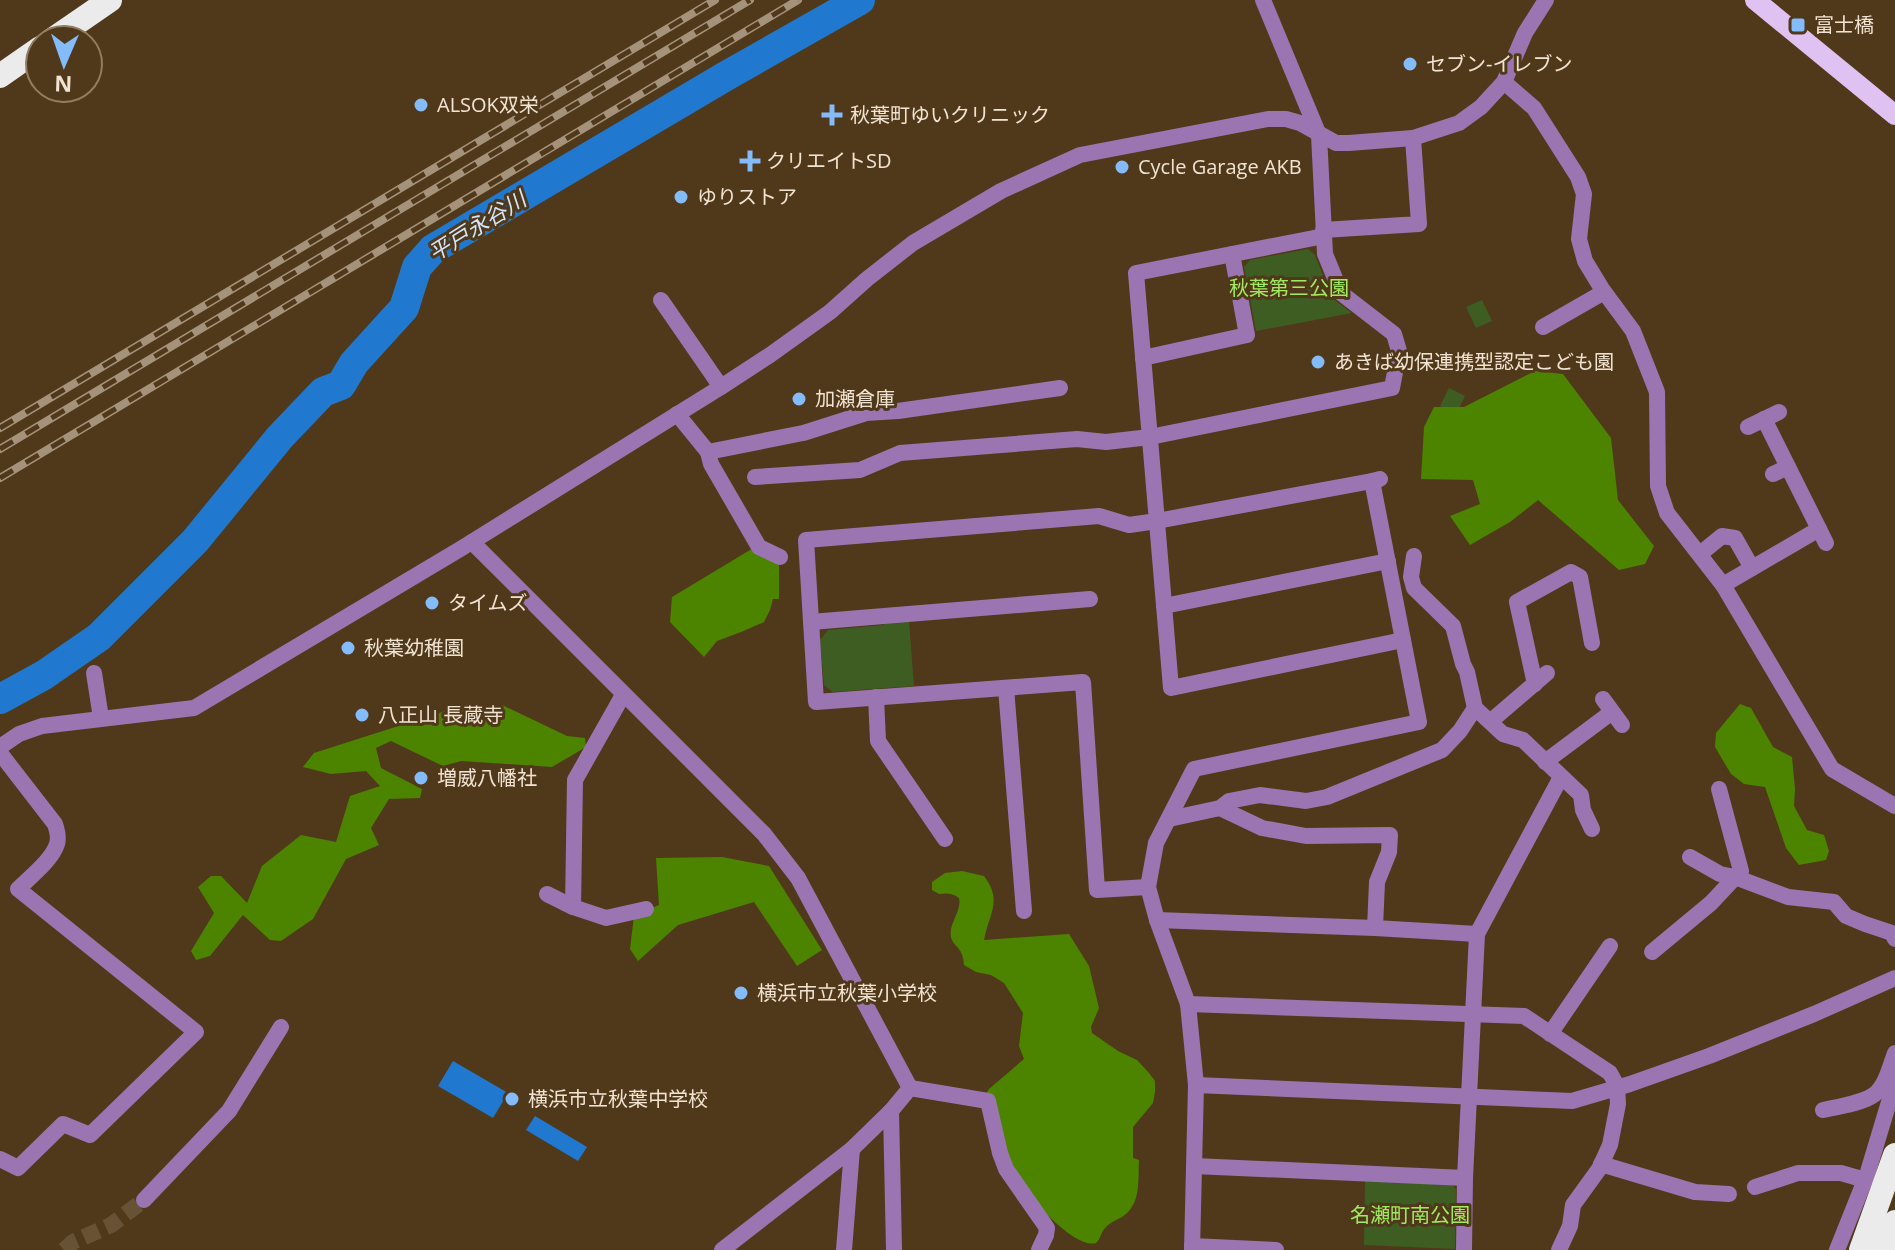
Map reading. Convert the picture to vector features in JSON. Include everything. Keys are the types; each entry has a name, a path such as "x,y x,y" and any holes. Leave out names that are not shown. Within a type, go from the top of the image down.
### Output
{"highway":[{"path":"75,24 110,0"},
{"path":"0,76 24,59"},
{"path":"1861,1250 1895,1155"},
{"path":"1884,1250 1895,1222"}],"main road":[{"path":"1755,0 1895,115"}],"street":[{"path":"755,477 860,470 900,453 1077,439 1106,442 1150,437 1392,388 1399,351 1394,334 1341,293 1325,254 1319,135 1263,0"},
{"path":"0,747 17,729 194,708 472,542 721,387 830,312 913,243 1001,191 1080,155 1268,119 1300,123 1336,143 1413,138 1459,123 1481,107 1504,82 1525,33 1546,0"},
{"path":"1504,82 1534,108 1578,177 1584,194 1579,239 1585,261 1633,331 1657,392 1658,486 1667,513 1723,585 1832,769 1895,806"},
{"path":"1403,640 1171,688 1136,273 1323,233 1419,224 1413,138"},
{"path":"1143,358 1247,335 1232,254"},
{"path":"1543,327 1604,292"},
{"path":"661,300 721,387"},
{"path":"708,452 803,433 866,413 1060,388"},
{"path":"677,414 708,452 711,464 759,547 780,557"},
{"path":"1723,585 1752,568 1823,536 1780,471 1772,416 1748,427"},
{"path":"1148,887 1097,890 1083,682 816,702 806,540 1099,516 1129,525 1376,480 1419,722 1194,769 1156,843 1148,887 1188,1004 1196,1085 1192,1248 1276,1250"},
{"path":"1700,554 1722,536 1735,538 1752,568"},
{"path":"472,542 764,834 798,878 910,1088"},
{"path":"1414,556 1411,577 1414,588 1453,626 1475,708 1503,734 1523,740 1581,795 1583,810 1592,829"},
{"path":"1164,606 1388,561"},
{"path":"1491,721 1541,679 1517,602 1571,572 1580,577 1585,633"},
{"path":"811,622 1090,599"},
{"path":"94,673 101,718"},
{"path":"1006,688 1024,911"},
{"path":"573,907 575,780 623,695"},
{"path":"876,697 878,741 945,839"},
{"path":"1169,819 1260,795 1306,801 1327,797 1442,750 1460,731 1475,708"},
{"path":"1545,762 1612,712"},
{"path":"0,753 55,824 58,836 57,844 48,858 18,889 196,1032 90,1135 63,1124 18,1168 0,1159"},
{"path":"1464,1250 1477,934 1561,777"},
{"path":"1652,952 1711,903 1741,871 1719,789"},
{"path":"1220,808 1262,828 1306,836 1390,835 1389,852 1377,882 1375,928"},
{"path":"1690,857 1720,874 1788,897 1834,902 1846,916 1894,933"},
{"path":"547,894 606,918 646,909"},
{"path":"1157,920 1477,934"},
{"path":"1550,1034 1610,946"},
{"path":"1196,1085 1572,1101 1709,1056 1895,978"},
{"path":"1188,1004 1524,1016 1610,1073 1617,1086 1618,1104 1610,1145 1573,1205 1570,1226 1559,1250"},
{"path":"144,1200 229,1111 281,1027"},
{"path":"1823,1110 1877,1093 1895,1053"},
{"path":"1837,1250 1865,1180 1895,1082"},
{"path":"722,1250 852,1149 910,1088"},
{"path":"910,1088 988,1101 1006,1169 1047,1228 1039,1250"},
{"path":"891,1111 894,1250"},
{"path":"844,1250 852,1149"},
{"path":"1601,1164 1695,1192 1729,1194"},
{"path":"1194,1166 1465,1178"},
{"path":"1755,1187 1798,1173 1841,1173 1865,1180"}],"green space":[{"name":"秋葉第三公園","path":"1308,249 1315,255 1332,298 1352,313 1256,331 1244,267 1250,260"},
{"path":"1482,300 1492,321 1476,328 1466,307"},
{"path":"1535,371 1563,374 1611,438 1618,500 1654,546 1645,564 1619,570 1538,500 1510,522 1470,545 1450,516 1480,504 1473,480 1421,479 1424,427 1434,407 1464,407"},
{"path":"1449,388 1465,396 1456,414 1440,406"},
{"path":"755,547 779,561 779,599 773,599 764,622 717,641 704,657 670,622 672,597"},
{"path":"909,621 914,686 833,692 824,685 820,640 828,630"},
{"path":"1740,704 1751,708 1773,747 1792,757 1794,806 1807,830 1824,835 1829,851 1826,860 1799,865 1786,848 1765,787 1744,784 1731,774 1715,747 1716,733"},
{"path":"464,705 502,705 567,736 585,738 586,747 552,767 461,761 443,766 391,741 376,748 381,768 422,789 420,798 389,799 371,828 379,845 346,859 313,919 281,941 270,940 243,915 210,956 196,960 191,951 214,913 198,887 211,876 221,876 247,903 262,866 301,835 336,842 350,796 380,786 366,771 331,774 303,767 314,753"},
{"path":"722,857 769,866 822,950 797,966 754,902 678,925 638,961 630,949 634,916 659,905 656,858"},
{"path":"962,871 984,876 993,893 993,907 984,940 1069,934 1089,966 1099,1008 1091,1027 1092,1033 1137,1060 1155,1081 1153,1103 1133,1127 1133,1158 1139,1160 1135,1202 1127,1213 1104,1229 1096,1243 1073,1236 1046,1214 1014,1175 1002,1149 985,1095 1024,1059 1019,1046 1023,1013 1004,983 964,965 962,954 952,940 951,927 959,908 959,898 932,890 932,882 945,873"},
{"name":"名瀬町南公園","path":"1365,1180 1452,1185 1456,1189 1455,1249 1364,1245"}],"water":[{"path":"453,1061 508,1093 493,1118 438,1086"},
{"path":"535,1116 587,1147 578,1161 526,1130"}],"waterway":[{"name":"平戸永谷川","path":"0,699 44,675 99,637 195,541 280,437 323,392 341,385 354,363 404,308 417,267 433,249 860,0"}],"tunnel":[{"path":"64,1250 73,1242 111,1225 144,1200"}],"railway":[{"path":"0,428 715,0"},
{"path":"0,449 750,0"},
{"path":"0,478 798,0"}],"place":[{"name":"富士橋","path":"1798,25"},
{"name":"セブン-イレブン","path":"1410,64"},
{"name":"ALSOK双栄","path":"421,105"},
{"name":"秋葉町ゆいクリニック","path":"832,115"},
{"name":"クリエイトSD","path":"750,161"},
{"name":"Cycle Garage AKB","path":"1122,167"},
{"name":"ゆりストア","path":"681,197"},
{"name":"あきば幼保連携型認定こども園","path":"1318,362"},
{"name":"加瀬倉庫","path":"799,399"},
{"name":"タイムズ","path":"432,603"},
{"name":"秋葉幼稚園","path":"348,648"},
{"name":"八正山 長蔵寺","path":"362,715"},
{"name":"増威八幡社","path":"421,778"},
{"name":"横浜市立秋葉小学校","path":"741,993"},
{"name":"横浜市立秋葉中学校","path":"512,1099"}]}
